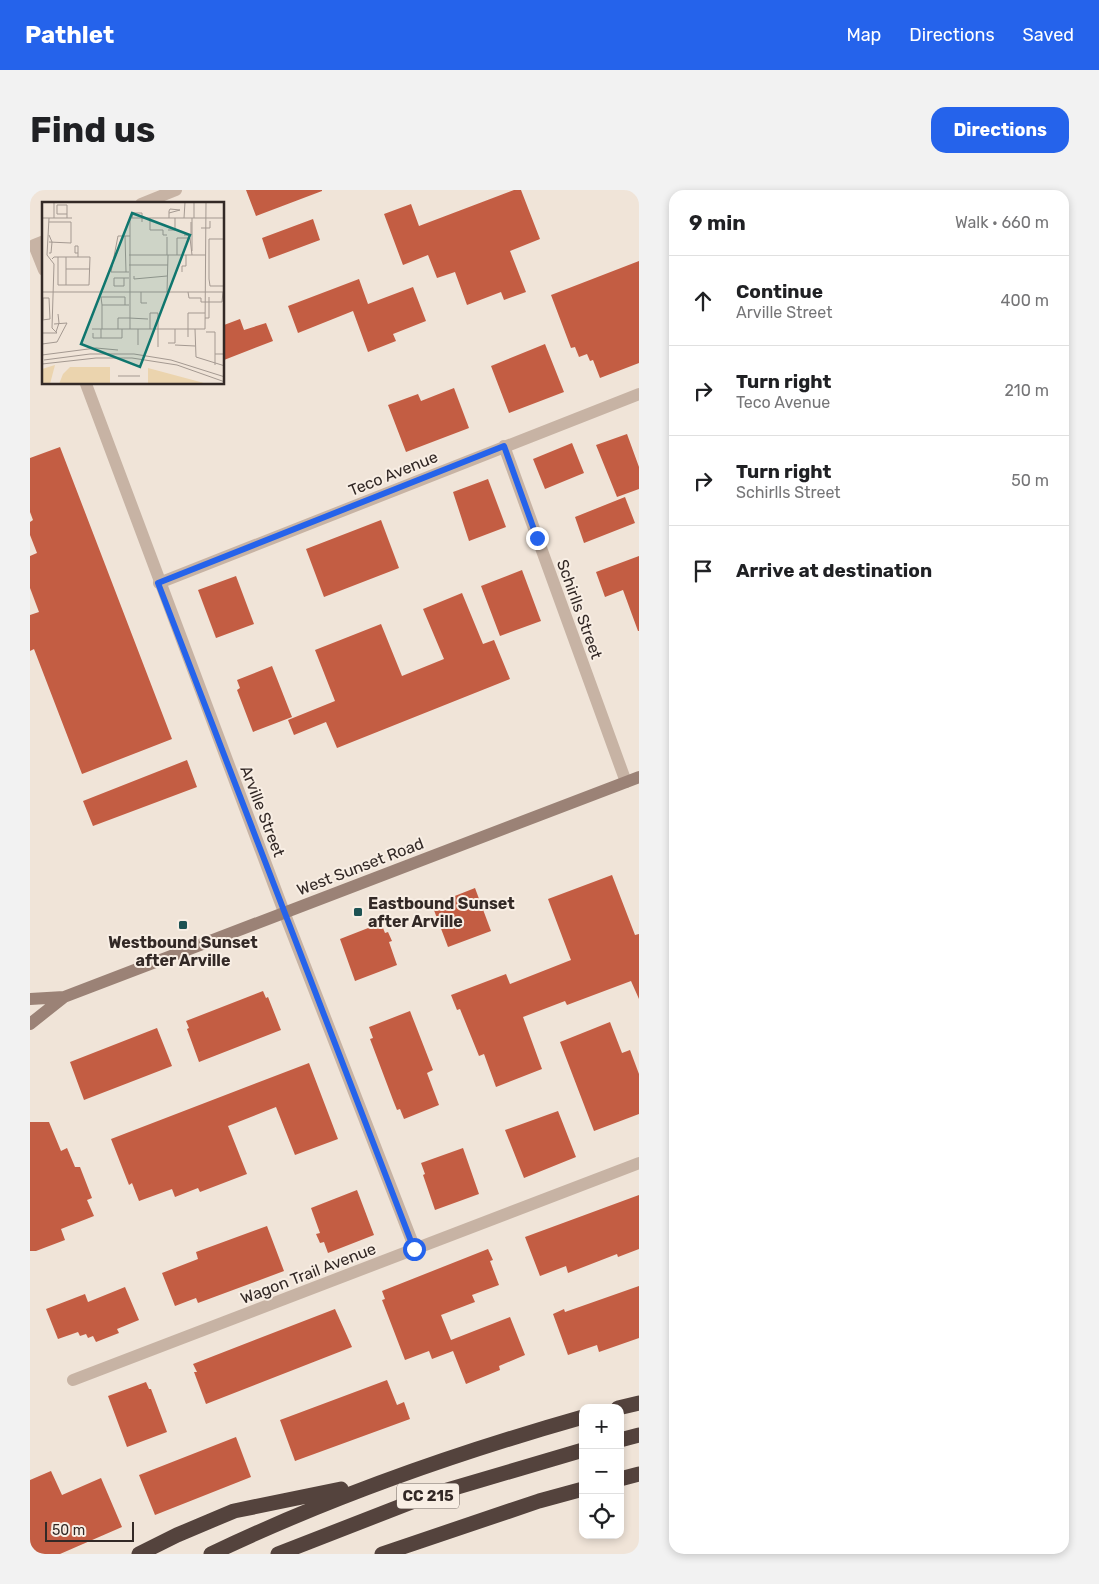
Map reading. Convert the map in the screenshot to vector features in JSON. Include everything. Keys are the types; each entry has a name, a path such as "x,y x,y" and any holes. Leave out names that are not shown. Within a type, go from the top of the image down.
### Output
{"highway":[{"path":"624,1406 639,1402"},
{"name":"CC 215","path":"211,1554 305,1511 388,1480 484,1447 579,1418"},
{"path":"624,1439 639,1435"},
{"name":"CC 215","path":"278,1554 427,1496 579,1451"},
{"path":"624,1478 639,1474"},
{"path":"139,1554 234,1510 388,1480"},
{"name":"CC 215","path":"382,1554 538,1501 579,1490"}],"main road":[{"name":"West Sunset Road","path":"30,1024 64,997 639,777"},
{"name":"West Sunset Road","path":"30,999 64,997"}],"street":[{"path":"146,202 176,190"},
{"path":"39,243 42,259"},
{"name":"Arville Street","path":"86,385 158,583 414,1249"},
{"name":"Teco Avenue","path":"158,583 639,394"},
{"name":"Schirlls Street","path":"504,446 626,782"},
{"name":"Wagon Trail Avenue","path":"73,1380 639,1163"}],"building":[{"path":"246,190 322,190 322,191 256,216"},
{"path":"514,190 521,190 540,239 510,251 526,292 504,300 501,292 467,305 455,272 437,278 428,255 403,265 384,214 411,204 419,226"},
{"path":"313,219 320,240 269,259 262,238"},
{"path":"639,261 639,363 600,378 593,360 590,361 587,354 579,357 575,347 571,348 551,295"},
{"path":"359,279 368,304 413,287 426,321 393,334 396,341 368,352 353,311 298,333 288,306"},
{"path":"240,319 244,330 266,323 273,341 225,360 225,325"},
{"path":"545,344 564,392 509,413 491,366"},
{"path":"454,388 469,428 406,452 388,405 418,394 421,401"},
{"path":"627,434 639,467 639,489 617,497 596,445"},
{"path":"572,443 584,473 545,489 533,459"},
{"path":"60,447 172,739 82,774 34,649 30,651 30,615 39,612 30,588 30,556 37,553 30,535 30,522 33,520 30,512 30,458"},
{"path":"488,479 506,527 469,541 453,492"},
{"path":"625,497 635,523 584,543 575,517"},
{"path":"381,520 399,568 324,597 306,549"},
{"path":"639,556 638,631 623,590 605,597 596,572"},
{"path":"522,570 541,621 500,636 481,586"},
{"path":"236,576 254,624 216,638 198,590"},
{"path":"462,593 483,644 494,640 510,679 337,748 326,722 294,735 288,720 335,701 315,650 381,624 402,676 444,659 423,609"},
{"path":"272,666 292,717 253,732 237,690 240,688 237,680"},
{"path":"187,760 197,787 93,826 83,801"},
{"path":"612,875 635,935 639,934 639,999 631,981 567,1005 565,1001 523,1017 542,1069 496,1087 484,1054 479,1056 460,1009 457,1010 451,995 506,974 510,984 571,960 548,899"},
{"path":"475,888 491,931 448,947 432,905"},
{"path":"381,923 385,933 388,932 392,941 389,942 397,965 355,981 340,939"},
{"path":"263,991 266,998 268,997 281,1030 199,1062 186,1021"},
{"path":"410,1011 433,1070 427,1073 439,1105 404,1119 400,1109 397,1110 393,1100 370,1039 373,1038 369,1027"},
{"path":"610,1022 622,1053 630,1050 639,1074 639,1114 594,1131 560,1042"},
{"path":"157,1028 172,1066 84,1100 70,1062"},
{"path":"309,1063 338,1139 295,1155 276,1107 228,1126 247,1174 200,1192 198,1188 175,1197 172,1189 139,1201 132,1183 129,1185 111,1139"},
{"path":"558,1111 576,1157 524,1178 505,1130"},
{"path":"30,1122 49,1122 61,1151 67,1148 75,1167 80,1167 92,1198 87,1200 94,1216 61,1229 65,1240 36,1251 30,1251"},
{"path":"463,1148 479,1194 435,1210 423,1175 425,1174 421,1163"},
{"path":"357,1190 374,1235 328,1253 324,1242 320,1243 316,1234 320,1233 311,1208"},
{"path":"639,1195 639,1249 618,1257 617,1254 568,1273 566,1266 540,1276 525,1237"},
{"path":"267,1226 284,1271 198,1303 196,1298 175,1306 162,1273 198,1259 196,1252"},
{"path":"488,1249 493,1260 490,1261 499,1285 472,1295 475,1302 441,1315 451,1340 510,1317 525,1355 499,1366 500,1370 466,1384 453,1351 432,1359 429,1351 405,1360 382,1300 385,1299 382,1291"},
{"path":"639,1286 639,1338 599,1352 597,1345 568,1355 553,1314 564,1309 565,1312"},
{"path":"125,1287 139,1320 117,1329 119,1333 96,1342 93,1336 88,1338 86,1334 80,1336 78,1332 58,1339 46,1309 85,1294 88,1302"},
{"path":"335,1309 352,1347 206,1404 194,1372 197,1372 193,1364"},
{"path":"387,1380 397,1405 404,1402 410,1419 295,1461 280,1420"},
{"path":"146,1382 149,1389 151,1389 167,1432 127,1447 108,1396"},
{"path":"236,1437 251,1477 155,1515 139,1475"},
{"path":"51,1471 62,1495 101,1478 122,1527 60,1554 30,1554 30,1480"}],"place":[{"name":"Eastbound Sunset after Arville","path":"358,912"},
{"name":"Westbound Sunset after Arville","path":"183,925"}],"route":[{"path":"414,1249 158,583 504,446 537,538"}]}
